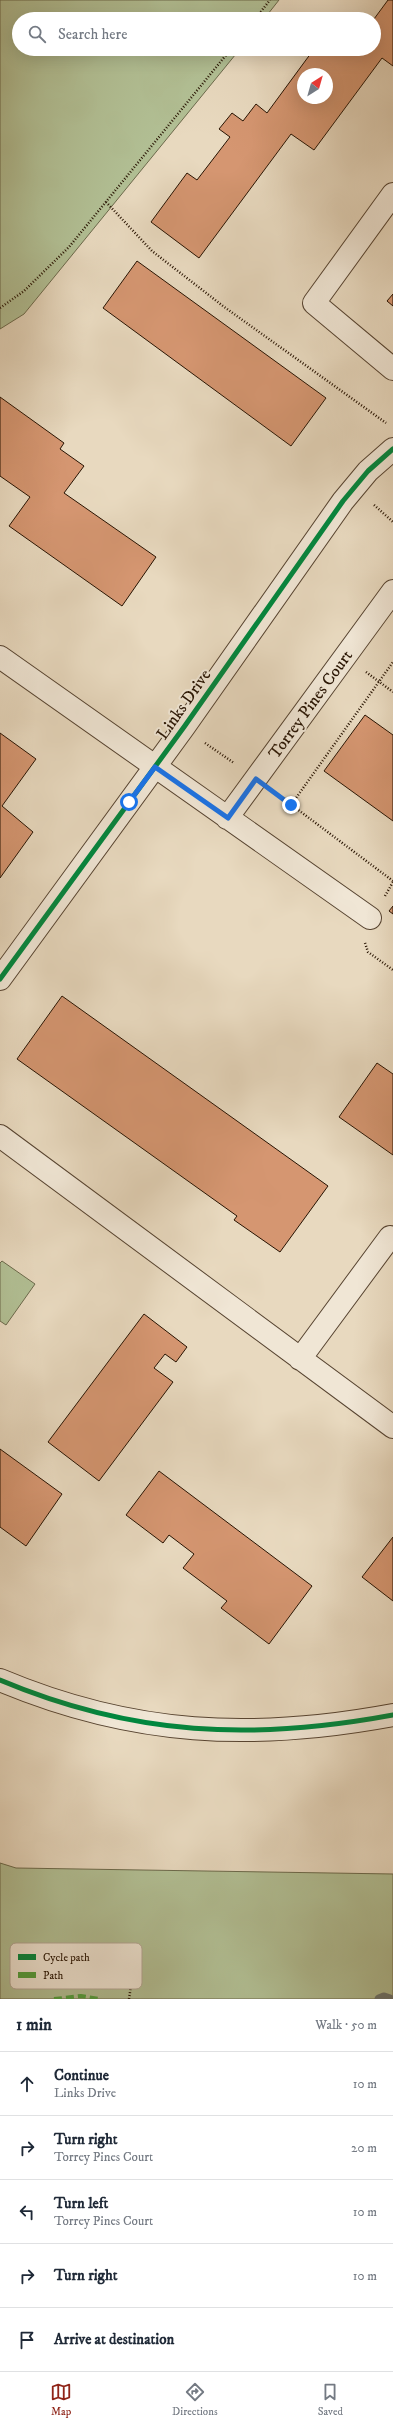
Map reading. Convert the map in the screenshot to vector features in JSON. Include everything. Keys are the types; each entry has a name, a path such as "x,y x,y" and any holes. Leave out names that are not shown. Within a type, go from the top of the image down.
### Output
{"street":[{"path":"393,194 314,303 393,369"},
{"name":"Links Drive","path":"0,979 184,727 343,501 368,471 393,449"},
{"name":"Torrey Pines Court","path":"228,818 393,591"},
{"path":"0,657 370,918"},
{"path":"0,1136 393,1427"},
{"path":"300,1359 390,1237 393,1239"},
{"path":"0,1680 51,1700 91,1711 186,1728 250,1731 291,1730 325,1727 393,1715"}],"path":[{"path":"261,12 270,0"},
{"path":"0,308 24,291 69,247 225,56"},
{"path":"106,202 152,251 223,306 312,368 387,424"},
{"path":"345,657 393,692"},
{"path":"291,805 393,662"},
{"path":"184,727 393,881"},
{"path":"129,1999 130,1989"}],"green space":[{"path":"0,0 279,0 270,12 12,12 12,56 234,56 24,314 0,329"},
{"path":"2,1261 35,1284 6,1325 0,1321 0,1263"},
{"path":"0,1863 16,1868 393,1874 393,1999 0,1999"}],"building":[{"path":"388,0 393,0 393,66 382,58 314,150 291,134 199,258 151,222 187,173 197,180 230,137 219,129 232,113 243,121 256,104 267,113 297,72 297,104 333,104 333,68 300,68 309,56 381,56 381,12 379,12"},
{"path":"137,261 326,398 291,446 103,308"},
{"path":"393,294 393,306 387,301"},
{"path":"0,397 64,443 60,449 84,466 64,493 156,557 122,606 9,526 30,497 0,476"},
{"path":"365,715 393,735 393,821 324,771"},
{"path":"0,733 36,759 2,806 33,832 0,878"},
{"path":"393,906 393,914 389,911"},
{"path":"62,996 328,1186 280,1252 234,1220 237,1216 17,1059"},
{"path":"377,1063 393,1074 393,1155 339,1117"},
{"path":"144,1314 187,1347 176,1362 165,1354 154,1368 173,1382 99,1481 48,1442"},
{"path":"0,1449 62,1494 26,1546 0,1527"},
{"path":"159,1471 312,1586 269,1644 221,1608 227,1601 183,1568 194,1554 169,1535 163,1543 126,1515"},
{"path":"393,1537 393,1601 362,1577"}],"waterway":[{"path":"379,1999 384,1997 390,1999"}],"marked path":[{"path":"54,1999 81,1996 100,1999"}],"cycle path":[{"path":"0,979 184,727 343,501 368,471 393,449"},
{"path":"0,1680 49,1699 98,1713 146,1723 194,1728 242,1730 291,1728 341,1723 393,1715"}],"route":[{"path":"129,802 155,767 228,818 256,779 291,805"}]}
